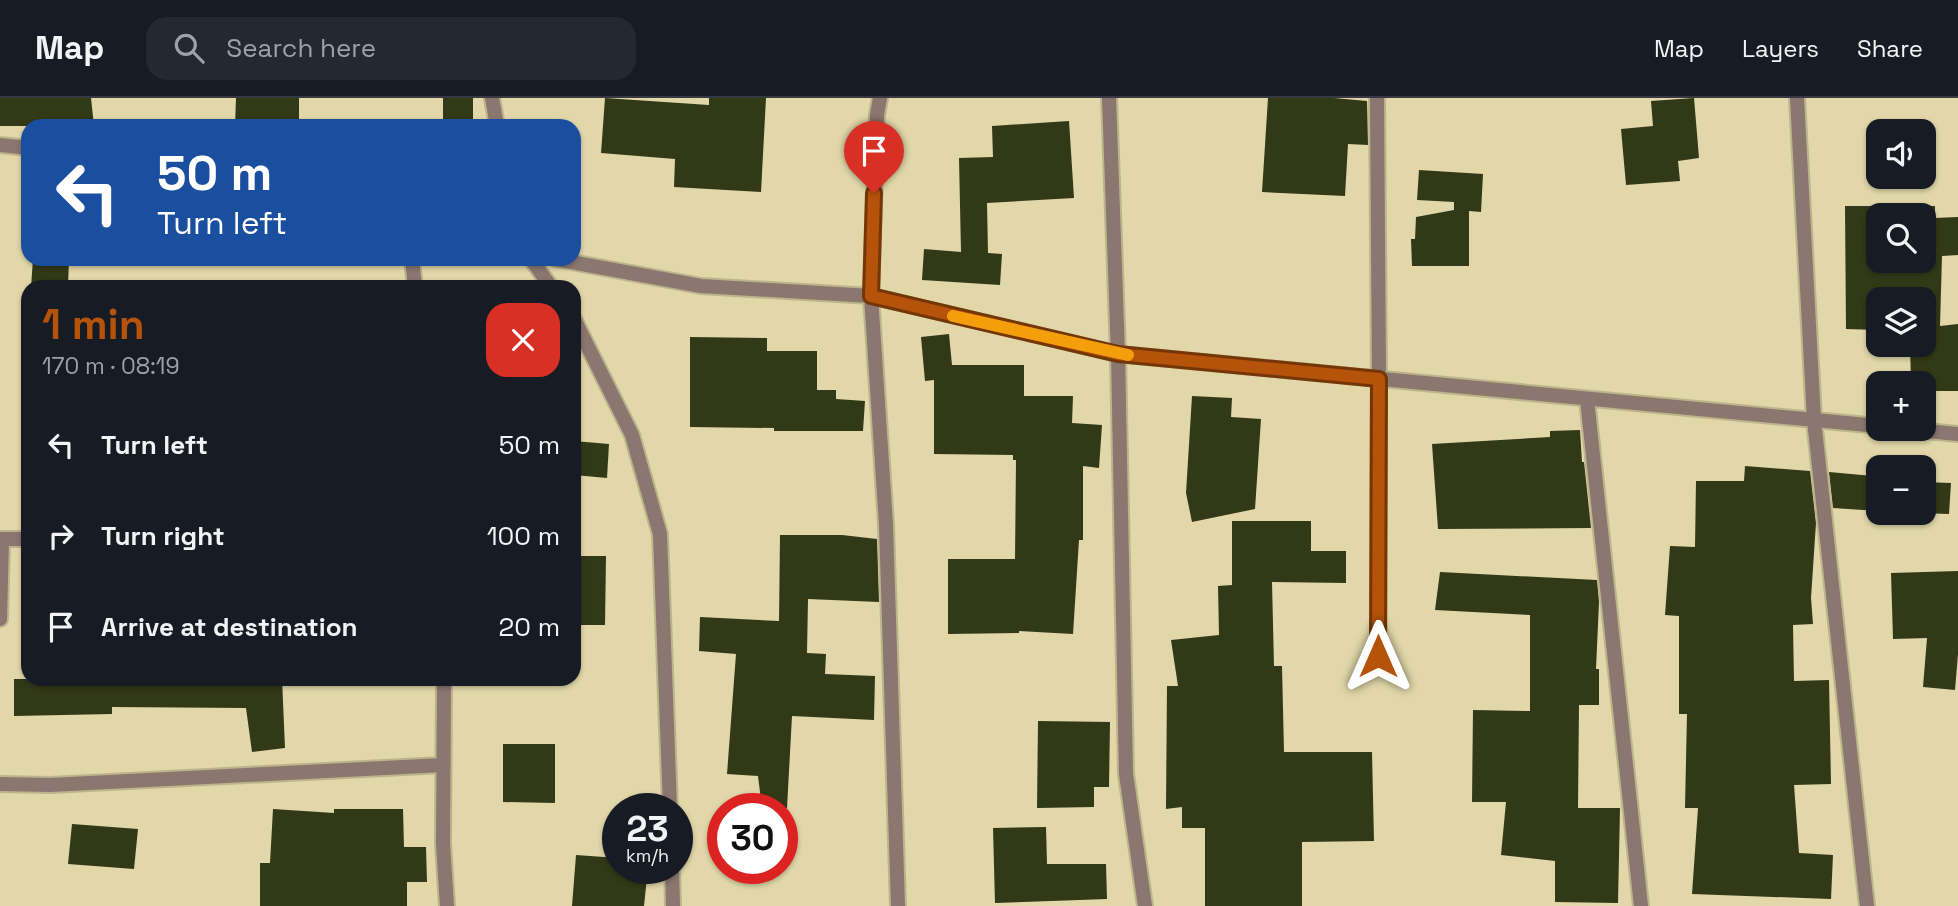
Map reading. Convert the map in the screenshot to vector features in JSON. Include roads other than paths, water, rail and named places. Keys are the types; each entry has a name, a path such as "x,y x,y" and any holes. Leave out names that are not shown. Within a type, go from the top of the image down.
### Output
{"street":[{"path":"492,98 496,119"},
{"path":"880,98 877,115 871,296 886,525 898,906"},
{"path":"1109,98 1118,354 1126,774 1145,906"},
{"path":"1377,98 1378,656"},
{"path":"1797,98 1814,420 1867,906"},
{"path":"0,145 21,147"},
{"path":"581,264 701,286 871,296 1118,354 1866,425"},
{"path":"581,333 632,435 660,534 669,793"},
{"path":"1587,398 1642,906"},
{"path":"1936,432 1958,434"},
{"path":"0,619 1,539 21,539"},
{"path":"444,686 443,844 447,906"},
{"path":"0,784 64,784 443,765"},
{"path":"672,884 673,906"}]}
